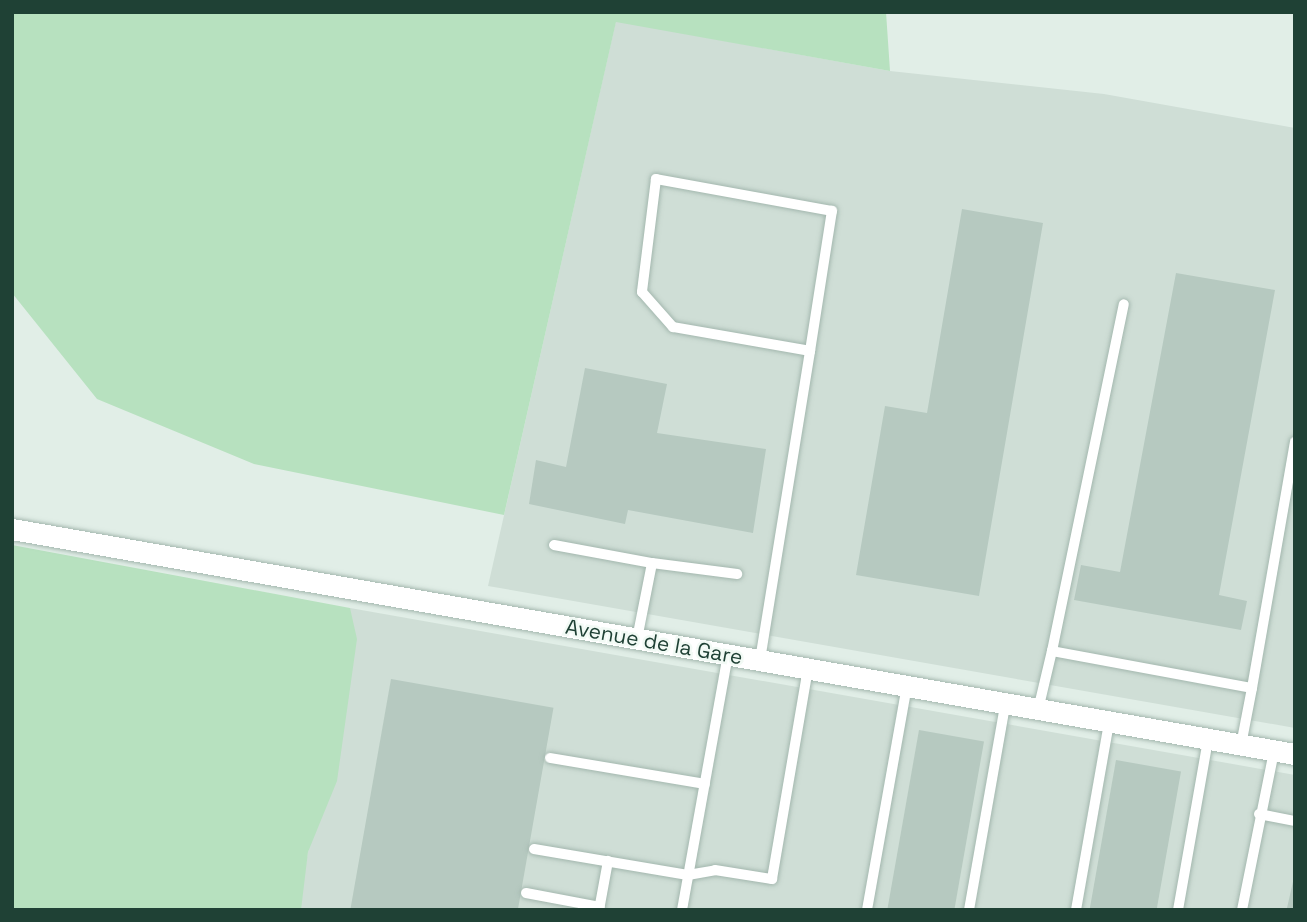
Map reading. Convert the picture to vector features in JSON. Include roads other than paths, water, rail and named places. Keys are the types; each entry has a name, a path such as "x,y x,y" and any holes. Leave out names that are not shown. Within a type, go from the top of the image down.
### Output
{"street":[{"name":"Avenue de la Gare","path":"12,529 1284,753"}],"lane":[{"path":"760,660 810,351 832,212 656,178 642,292 673,327 810,351"},
{"path":"1038,710 1124,304"},
{"path":"1241,745 1295,442"},
{"path":"554,545 652,563 737,574"},
{"path":"637,639 652,563"},
{"path":"1052,651 1252,688"},
{"path":"682,910 728,654"},
{"path":"534,849 688,875 715,870 772,879 808,669"},
{"path":"867,910 907,686"},
{"path":"969,910 1005,705"},
{"path":"1076,910 1109,722"},
{"path":"1178,910 1208,739"},
{"path":"1242,910 1259,814 1284,753"},
{"path":"550,758 705,784"},
{"path":"1259,814 1295,821"},
{"path":"526,893 600,908 608,861"}]}
